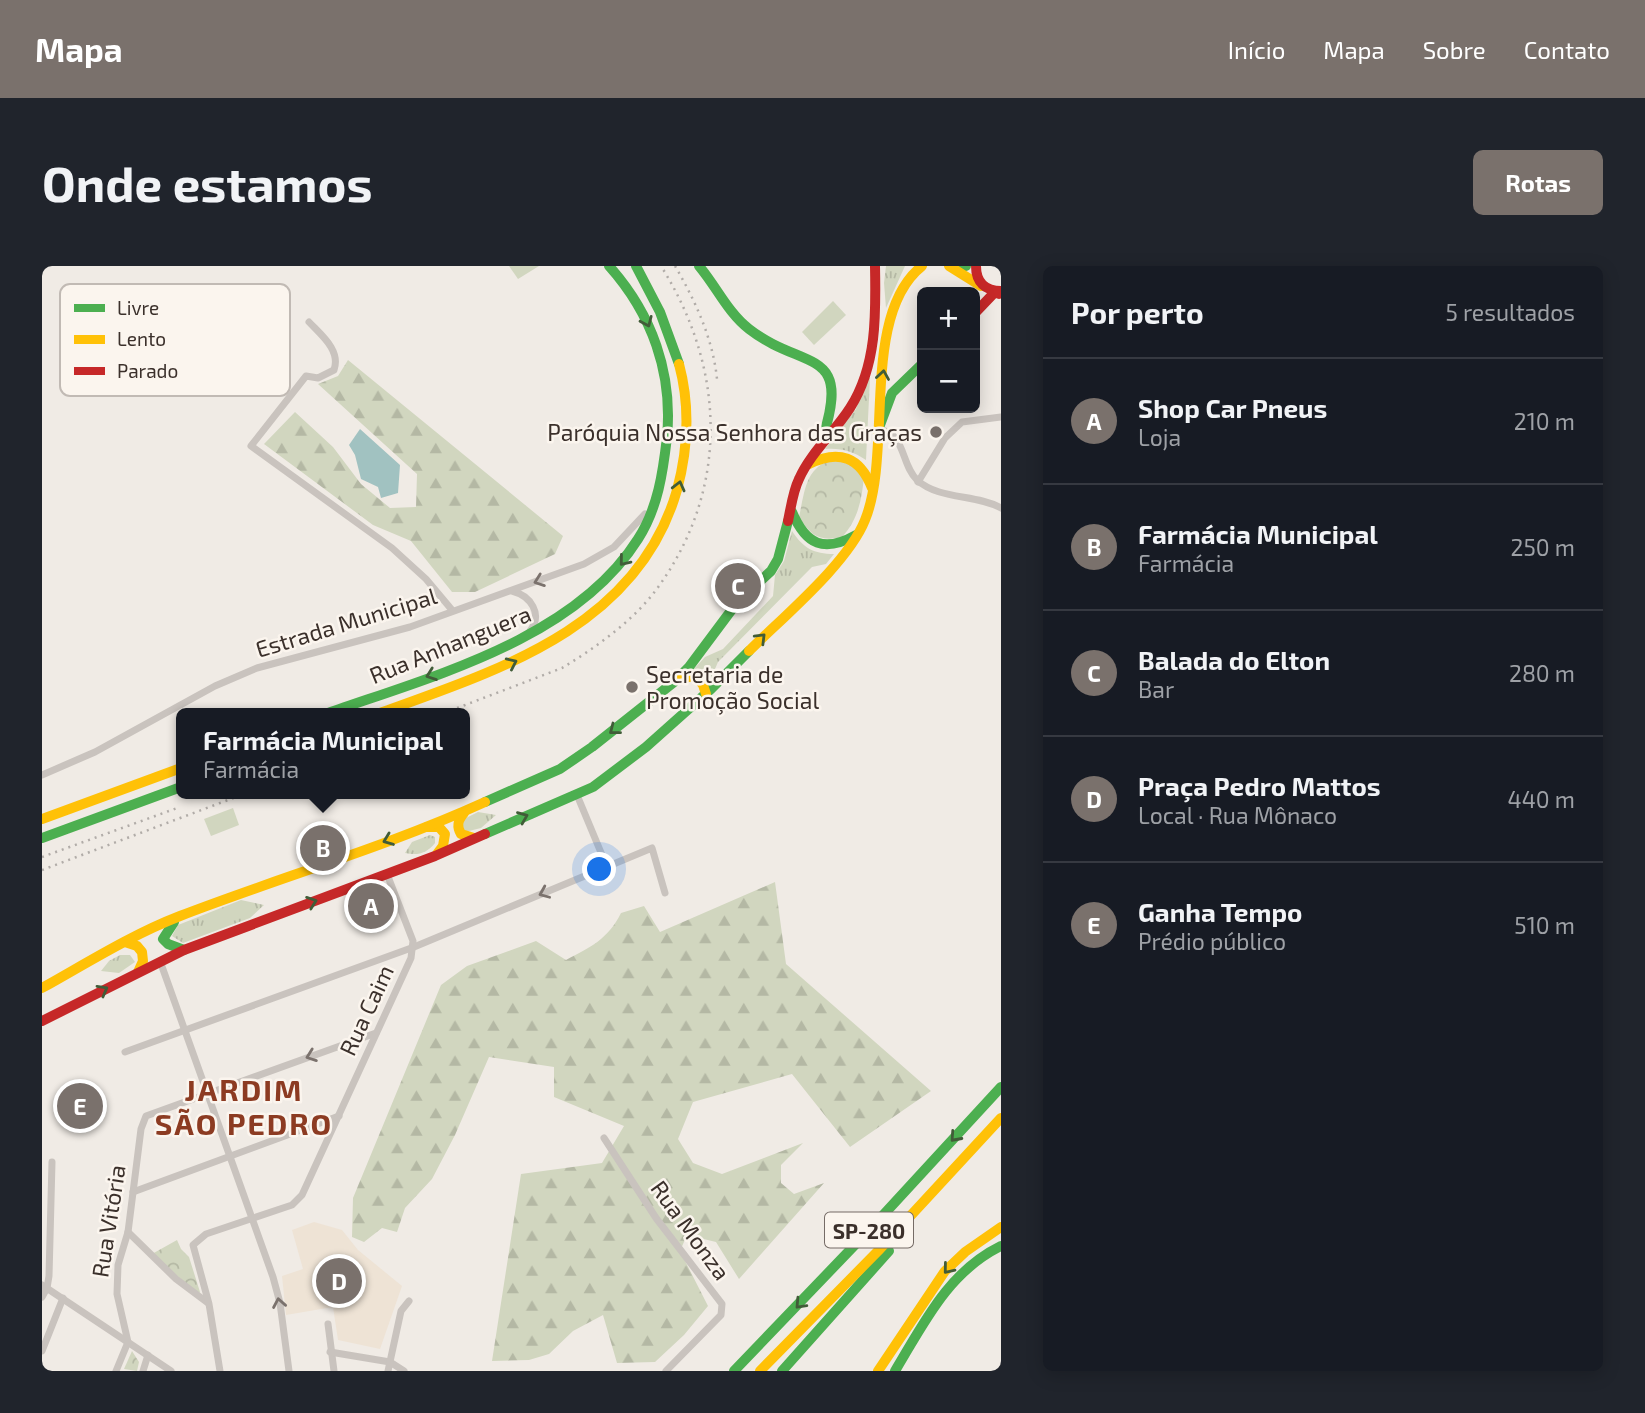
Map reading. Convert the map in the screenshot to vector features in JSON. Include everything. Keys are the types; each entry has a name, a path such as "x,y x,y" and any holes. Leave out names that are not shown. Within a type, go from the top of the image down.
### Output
{"main road":[{"name":"Rua Anhanguera","path":"342,708 524,638 583,601 610,577 636,544 660,486 669,443 668,407 662,363 650,327 637,300 609,266"},
{"path":"393,708 496,670 555,640 603,607 623,587 655,545 670,513 682,472 686,397 671,338 636,266"},
{"path":"699,266 737,318 752,332 773,344 802,355 825,370 833,392 829,421 818,447"},
{"path":"42,988 124,942 178,917 284,881 466,811 569,764 674,682 689,667 736,604 771,571 781,551 798,480 818,447 850,408 863,382 876,329 875,266"},
{"path":"42,1021 184,950 435,856 577,795 618,769 706,694 836,565 861,531 870,508 880,427 880,390 897,303 906,281 922,266"},
{"path":"949,266 984,288 999,292"},
{"path":"955,266 966,266"},
{"path":"976,266 977,279 984,288"},
{"path":"980,309 999,292"},
{"path":"880,427 892,393 917,369"},
{"path":"805,468 830,456 849,458 863,468 872,491"},
{"path":"792,512 800,530 820,545 835,546 861,531"},
{"path":"674,682 695,676 703,685 706,694"},
{"path":"42,819 176,770"},
{"path":"42,838 176,789"},
{"path":"466,811 458,820 457,827 461,834 474,838"},
{"path":"424,827 439,827 444,834 443,846 435,856"},
{"path":"178,917 168,927 163,939 168,944 184,950"},
{"path":"124,942 136,944 142,950 143,959 138,972"},
{"name":"SP-280","path":"734,1371 866,1235 1001,1087"},
{"name":"SP-280","path":"760,1371 946,1179 1001,1118"},
{"path":"782,1371 908,1230 946,1179"},
{"path":"878,1371 945,1271 965,1252 1001,1227"},
{"path":"895,1371 951,1286 979,1257 1001,1246"}],"street":[{"path":"309,322 334,351 334,370 318,378 306,376 251,446 392,548 426,579 452,610"},
{"path":"918,482 945,438 962,422 1001,417"},
{"path":"880,427 895,437 908,468 918,482 944,493 1001,508"},
{"name":"Estrada Municipal","path":"42,775 95,752 215,686 257,668 390,633 584,564 606,553 621,541 653,503"},
{"path":"511,591 525,596 534,610 535,623 524,638"},
{"path":"577,795 607,867"},
{"path":"125,1052 414,947 652,848 665,893"},
{"path":"387,874 414,947"},
{"name":"Rua Caim","path":"209,1304 193,1245 200,1238 292,1205 300,1198 414,947"},
{"path":"160,961 276,1288 289,1371"},
{"path":"208,1093 376,1033"},
{"name":"Rua Vitória","path":"128,1342 117,1294 117,1279 118,1265 128,1232 141,1129 146,1115 208,1093"},
{"path":"133,1192 339,1116"},
{"name":"Rua Monza","path":"604,1138 656,1218 722,1304 721,1315 666,1371"},
{"path":"42,1297 49,1276 52,1162"},
{"path":"128,1232 176,1279 209,1304 220,1371"},
{"path":"44,1286 172,1371"},
{"path":"42,1351 63,1298"},
{"path":"388,1371 401,1311 409,1301"},
{"path":"328,1324 334,1371"},
{"path":"116,1371 128,1342"},
{"path":"330,1352 390,1362 404,1371"},
{"path":"143,1371 148,1355"}],"green space":[{"path":"509,266 539,266 518,279"},
{"path":"886,266 905,266 886,308 884,283"},
{"path":"833,301 846,315 814,345 802,332"},
{"path":"348,360 563,536 555,554 475,592 452,592 411,541 373,525 264,444 295,412 333,447 361,484 390,508 416,507 417,474 318,384 338,376"},
{"path":"868,378 866,460 847,451 825,449 856,409"},
{"path":"835,459 850,462 864,476 860,501 852,524 842,537 828,539 812,533 799,517 805,489 812,474 825,462"},
{"path":"792,531 800,542 810,549 834,554 826,564 812,567 718,662 709,683 707,682 702,674 693,670 705,657 723,649 773,596 775,575 784,561"},
{"path":"233,808 239,825 211,836 204,819"},
{"path":"478,812 496,815 481,828 465,832 461,825 464,819"},
{"path":"430,835 435,837 435,843 429,849 418,854 405,853 412,842"},
{"path":"775,882 786,964 931,1091 850,1147 792,1074 693,1102 678,1139 693,1163 722,1174 803,1143 781,1165 781,1183 794,1194 824,1183 739,1279 716,1242 687,1235 680,1251 708,1306 684,1335 655,1362 617,1363 603,1315 573,1331 549,1354 529,1360 492,1361 521,1174 602,1163 624,1126 554,1097 554,1067 489,1057 455,1135 432,1179 405,1208 397,1232 382,1228 364,1242 352,1237 353,1198 441,985 467,966 536,941 566,960 604,936 621,913 644,906 660,932"},
{"path":"241,900 264,905 250,918 183,943 172,936 178,925"},
{"path":"120,955 130,955 135,962 119,973 101,971 109,961"},
{"path":"177,1240 189,1257 200,1292 198,1294 152,1254"},
{"path":"132,1351 139,1362 137,1371 124,1369"}],"shaded area":[{"path":"314,1222 342,1230 358,1250 402,1286 380,1349 338,1340 333,1307 286,1315 282,1276 303,1269 292,1230"}],"water":[{"path":"360,429 400,465 398,493 381,498 378,487 361,479 355,455 349,445"}],"railway":[{"path":"457,708 562,668 587,652 612,634 646,602 680,552 697,512 707,471 711,429 707,387 698,346 682,305 661,266"},
{"path":"675,266 702,320 712,349 717,379"},
{"path":"42,870 231,799"},
{"path":"42,857 180,807"}],"traffic: fast":[{"path":"342,708 456,668 499,650 540,628 578,603 611,574 638,539 655,502 661,476 667,437 667,390 663,367 648,324 609,266"},
{"path":"636,266 660,312 679,364"},
{"path":"699,266 728,307 749,329 769,342 817,365 827,374 831,388 830,408 823,437"},
{"path":"955,266 966,266"},
{"path":"880,425 892,393 917,369"},
{"path":"792,512 803,532 817,543 834,544 856,535"},
{"path":"485,802 560,769 674,682 689,667 736,604 771,571 778,559 788,521"},
{"path":"485,834 593,787 646,747 749,651"},
{"path":"42,838 176,789"},
{"path":"174,922 163,939 168,944 184,950"},
{"path":"734,1371 1001,1087"},
{"path":"895,1371 927,1317 952,1284 982,1257 1001,1246"},
{"path":"782,1371 889,1251"}],"traffic: slow":[{"path":"749,651 830,571 857,537 865,520 873,492 884,350 891,317 903,288 922,266"},
{"path":"949,266 981,286"},
{"path":"393,708 516,660 558,637 597,609 631,577 658,537 681,474 686,411 679,364"},
{"path":"809,464 830,457 847,459 861,469 872,488"},
{"path":"679,680 695,675 706,694"},
{"path":"42,819 176,770"},
{"path":"42,988 162,924 372,848 485,802"},
{"path":"464,813 458,823 459,831 474,838"},
{"path":"427,827 439,827 445,834 443,846 437,854"},
{"path":"125,942 137,946 142,952 143,961 138,972"},
{"path":"760,1371 878,1251 1001,1118"},
{"path":"878,1371 945,1271 965,1252 1001,1227"}],"traffic: jam":[{"path":"788,521 795,489 804,469 850,408 865,375 875,321 875,266"},
{"path":"976,266 982,285 1001,291"},
{"path":"980,308 996,291 999,294"},
{"path":"42,1021 184,950 435,856 485,834"}],"place":[{"name":"Paróquia Nossa Senhora das Graças","path":"936,432"},
{"name":"Balada do Elton","path":"738,586"},
{"name":"Secretaria de Promoção Social","path":"632,687"},
{"name":"Farmácia Municipal","path":"323,848"},
{"name":"Shop Car Pneus","path":"371,906"},
{"name":"Ganha Tempo","path":"80,1106"},
{"name":"Praça Pedro Mattos","path":"339,1281"}],"district":[{"name":"JARDIM SÃO PEDRO","path":"244,1106"}]}
